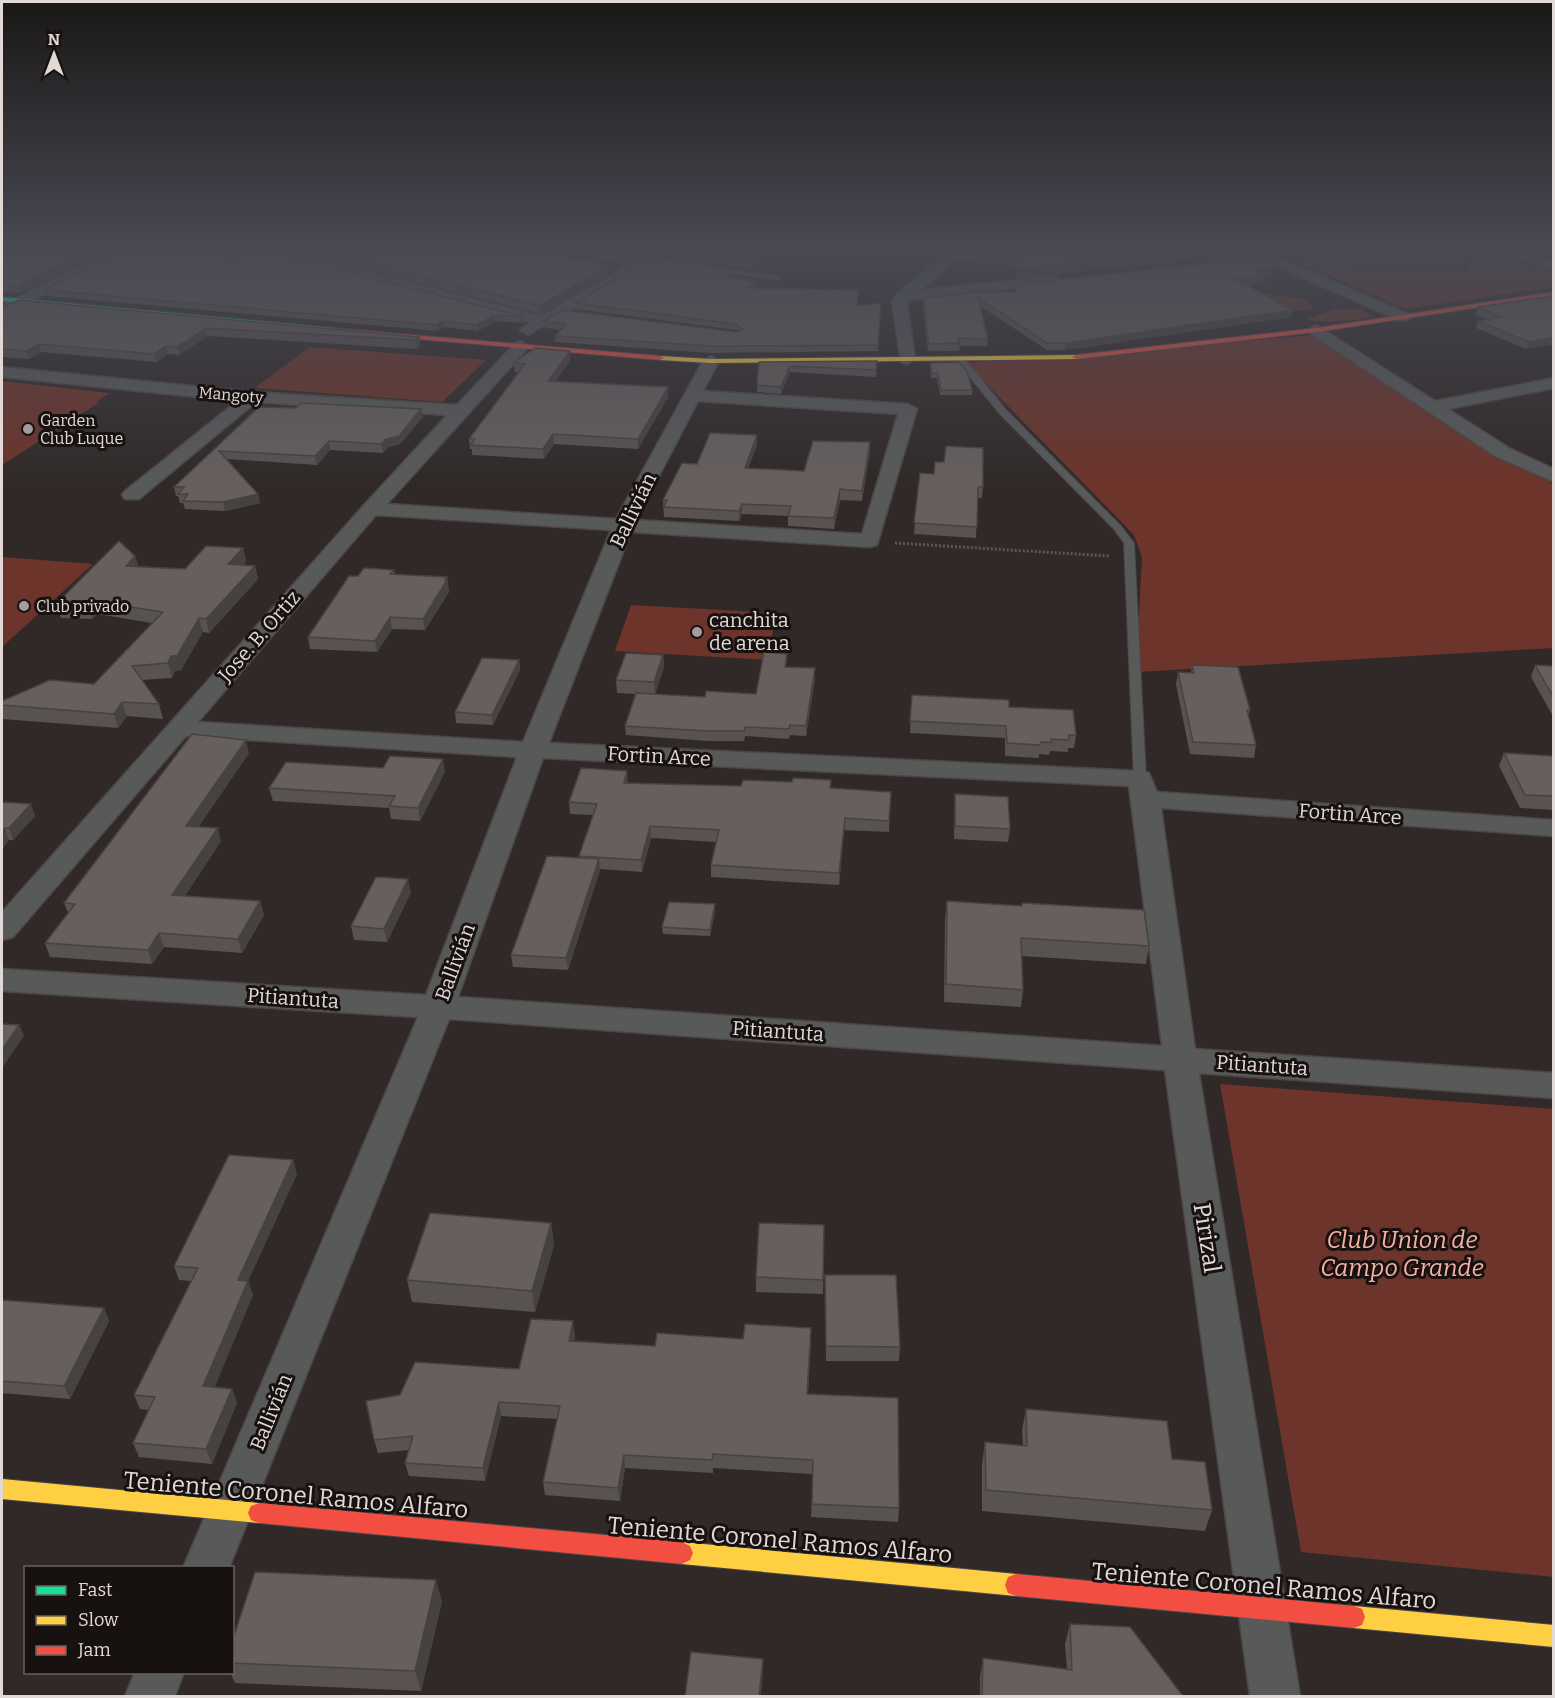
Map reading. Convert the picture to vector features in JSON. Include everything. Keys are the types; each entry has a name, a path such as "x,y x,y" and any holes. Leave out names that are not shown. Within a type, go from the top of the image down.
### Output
{"street":[{"path":"293,325 595,354 711,361 1067,358 1348,325"},
{"name":"Jose. B. Ortiz","path":"2,930 371,508 460,411 512,345 538,325"},
{"path":"902,325 907,359"},
{"path":"1316,330 1502,452 1554,476"},
{"name":"Ballivián","path":"207,1566 438,1007 533,750 623,525 711,361"},
{"name":"Mangoty","path":"2,372 252,397 460,411"},
{"path":"1434,406 1554,383"},
{"path":"371,508 870,541 908,409 693,396"},
{"path":"132,495 252,397"},
{"name":"Fortin Arce","path":"178,728 1143,789 1554,828"},
{"name":"Pirizal","path":"1143,789 1180,1058 1275,1696"},
{"name":"Pitiantuta","path":"2,980 438,1007 1554,1086"},
{"name":"Teniente Coronel Ramos Alfaro","path":"2,1489 1554,1636"},
{"path":"150,1696 159,1674"}],"lane":[{"path":"960,358 1003,412 1125,535 1130,558 1143,789"}],"path":[{"path":"870,541 1130,558"}],"green space":[{"path":"1314,335 1553,484 1553,648 1136,672 1142,557 1134,535 966,363"},
{"path":"310,347 486,360 442,402 255,388"},
{"name":"Garden Club Luque","path":"2,381 109,393 96,402 100,402 2,465"},
{"name":"Club privado","path":"2,557 93,564 2,647"},
{"name":"canchita de arena","path":"631,605 776,613 768,660 615,651"},
{"name":"Club Union de Campo Grande","path":"1220,1084 1553,1109 1553,1577 1301,1552"}],"building":[{"path":"2,325 292,325 419,337 416,340 206,328 177,347 166,346 154,354 39,344 26,351 2,349"},
{"path":"565,325 683,325 736,332 742,329 737,325 879,325 878,345 711,346 555,336"},
{"path":"927,325 985,325 988,339 958,338 960,343 929,344"},
{"path":"1020,325 1188,325 1066,343 1047,343"},
{"path":"1488,325 1554,325 1554,337 1529,342"},
{"path":"535,348 570,351 548,381 668,387 638,439 553,434 543,449 471,445 475,439 469,439 525,364 514,363"},
{"path":"877,361 876,370 790,366 781,387 757,385 759,362"},
{"path":"959,362 967,371 972,390 941,390 938,374 932,373 930,363"},
{"path":"301,403 421,409 399,436 386,439 381,444 329,441 315,456 219,451 258,494 223,502 183,501 188,494 178,494 184,487 174,487 259,407 296,408"},
{"path":"710,433 757,435 745,468 804,471 813,441 870,442 862,491 840,489 834,518 788,516 791,506 742,504 739,511 664,507 667,500 663,500 682,463 697,464"},
{"path":"946,446 983,448 983,487 978,487 977,527 914,523 920,473 934,474 935,462 944,462"},
{"path":"119,541 135,556 126,566 185,569 206,546 243,548 228,564 255,566 206,619 199,618 177,656 171,656 168,663 132,666 159,704 122,702 114,714 2,705 2,701 50,680 94,684 163,612 93,601 88,606 56,604"},
{"path":"364,568 394,570 390,574 447,577 445,580 447,580 423,619 390,617 375,641 308,637 349,576 358,576"},
{"path":"764,652 787,654 785,667 815,668 806,726 790,725 789,729 745,727 744,731 708,731 625,726 636,693 705,697 706,691 756,694"},
{"path":"626,653 663,655 654,682 616,680"},
{"path":"482,658 519,660 492,715 455,712"},
{"path":"1192,665 1238,667 1250,710 1247,710 1256,745 1193,742 1178,672 1194,673"},
{"path":"1535,665 1554,666 1554,698"},
{"path":"912,695 1009,700 1009,707 1073,710 1076,735 1069,735 1069,740 1051,739 1051,742 1041,742 1040,745 1007,743 1006,726 910,721"},
{"path":"192,734 246,740 186,826 218,828 172,895 260,901 238,939 159,933 148,950 45,943 75,904 64,903"},
{"path":"1504,753 1554,756 1554,796 1525,795"},
{"path":"390,756 443,759 418,808 389,806 395,796 269,788 286,762 383,768"},
{"path":"581,768 627,771 624,783 741,786 743,780 792,782 793,778 831,780 830,788 891,792 889,821 845,818 839,873 711,865 719,830 650,826 641,860 579,856 597,804 569,802"},
{"path":"955,794 1008,797 1010,829 955,826"},
{"path":"2,802 31,804 9,828 2,831"},
{"path":"547,856 599,859 566,958 511,955"},
{"path":"376,877 408,879 384,929 351,926"},
{"path":"947,901 1144,910 1149,946 1021,938 1023,990 946,984"},
{"path":"669,902 715,904 710,930 662,927"},
{"path":"2,1024 19,1025 2,1050"},
{"path":"229,1155 293,1160 238,1280 248,1281 203,1386 232,1389 206,1449 133,1443 155,1397 134,1395 198,1268 174,1266"},
{"path":"430,1213 551,1223 532,1291 407,1280"},
{"path":"759,1223 824,1225 823,1280 756,1277"},
{"path":"825,1275 896,1275 900,1347 826,1346"},
{"path":"2,1300 104,1308 64,1386 2,1381"},
{"path":"531,1319 573,1321 569,1341 655,1346 657,1333 743,1339 745,1324 811,1328 807,1394 898,1398 899,1508 812,1504 813,1460 713,1454 712,1460 624,1455 618,1488 543,1482 560,1406 499,1402 483,1468 405,1463 413,1436 374,1440 366,1401 400,1395 415,1362 519,1369"},
{"path":"1026,1409 1167,1421 1172,1459 1205,1462 1212,1510 986,1490 985,1442 1027,1446"},
{"path":"255,1572 436,1580 415,1671 234,1663 234,1636"},
{"path":"1070,1624 1130,1627 1183,1696 982,1696 983,1658 1072,1670"},
{"path":"691,1652 763,1659 759,1696 685,1696"}],"traffic: fast":[{"path":"283,325 334,330"}],"traffic: slow":[{"path":"660,358 711,361 1076,357"},
{"path":"2,1489 259,1513"},
{"path":"682,1553 1016,1585"},
{"path":"1354,1617 1554,1636"}],"traffic: jam":[{"path":"1076,357 1347,325"},
{"path":"334,330 660,358"},
{"path":"259,1513 682,1553"},
{"path":"1016,1585 1354,1617"}],"place":[{"name":"Garden Club Luque","path":"28,429"},
{"name":"Club privado","path":"24,606"},
{"name":"canchita de arena","path":"697,632"}]}
